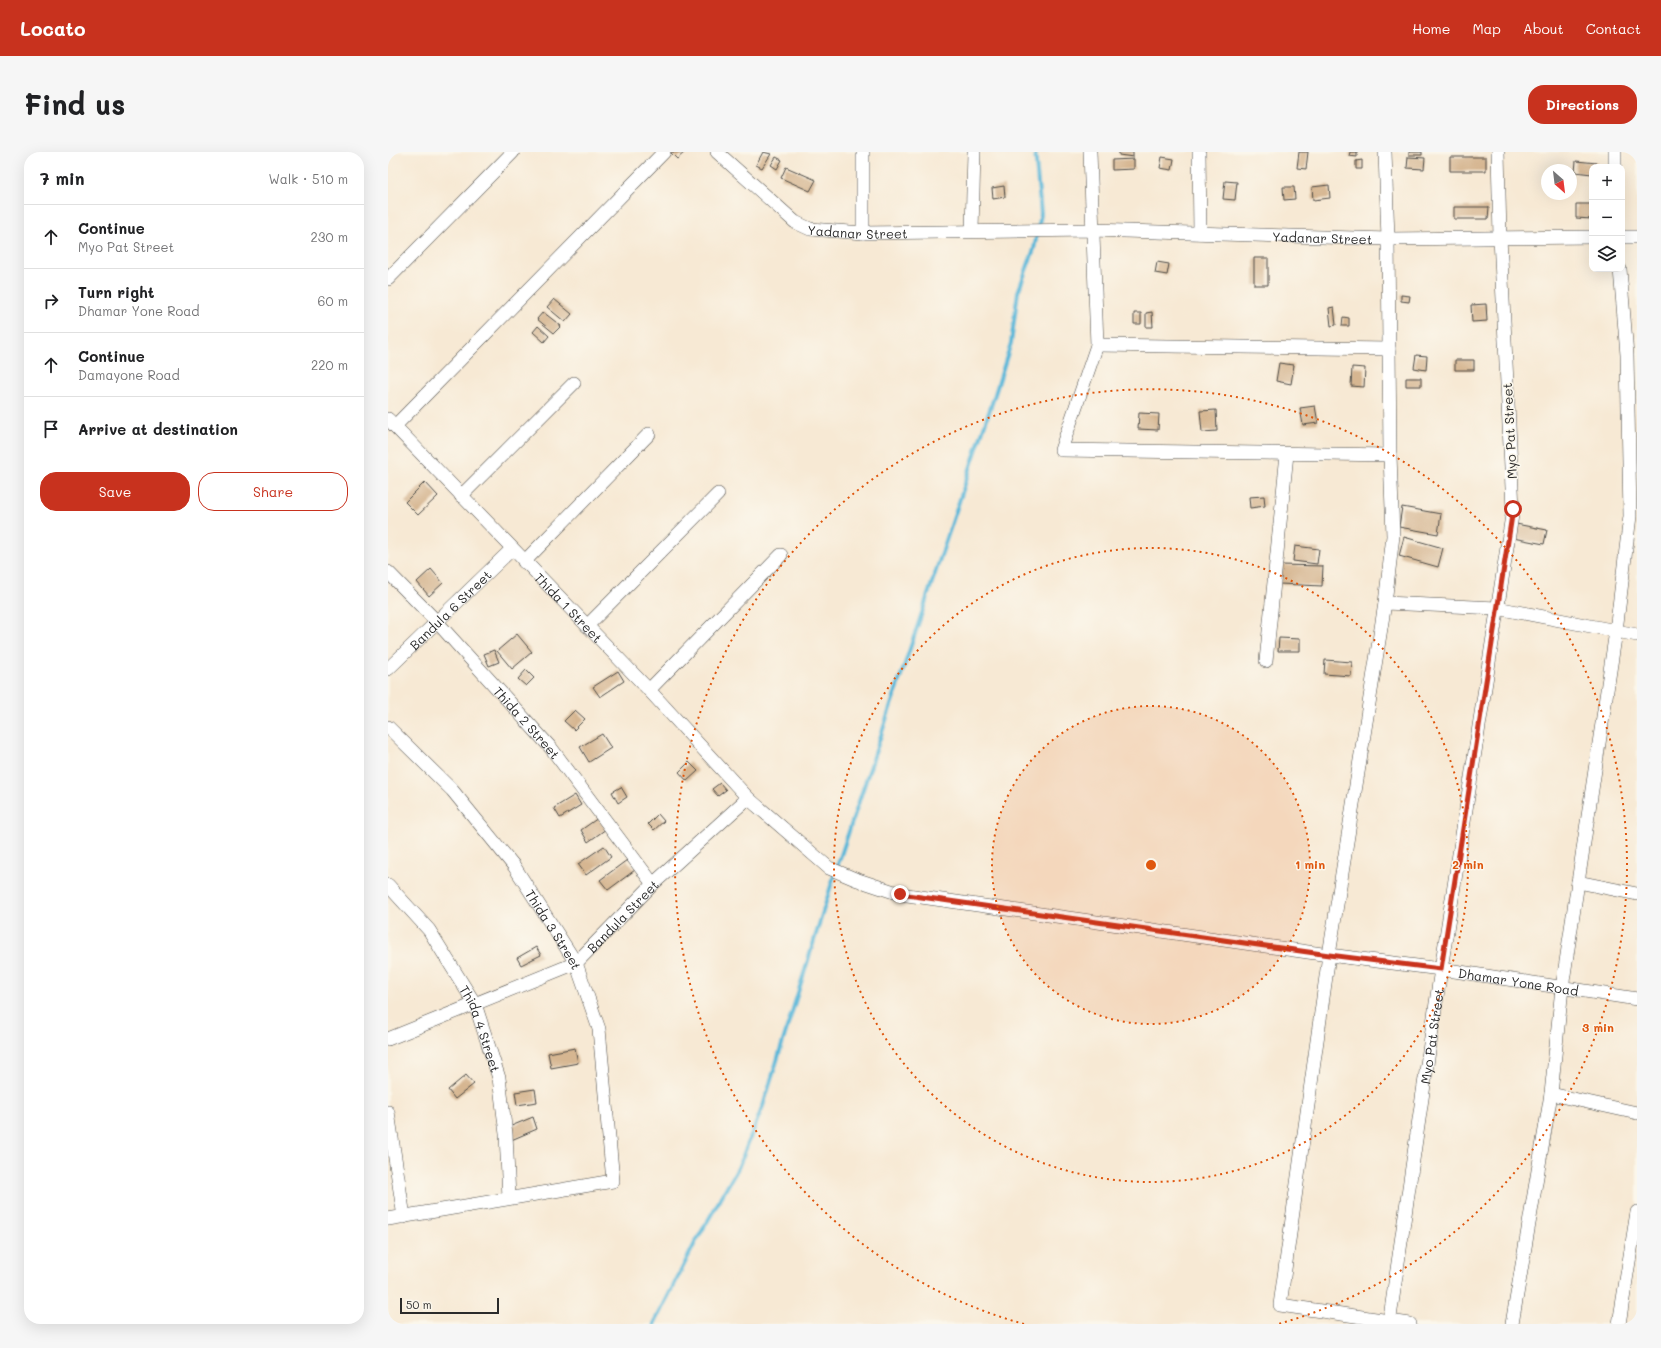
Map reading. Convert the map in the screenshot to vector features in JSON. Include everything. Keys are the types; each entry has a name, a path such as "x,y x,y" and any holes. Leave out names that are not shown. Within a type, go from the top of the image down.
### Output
{"street":[{"path":"390,273 513,152"},
{"path":"391,423 664,152"},
{"name":"Yadanar Street","path":"717,152 795,222 810,229 863,233 1092,230 1388,239 1589,237"},
{"path":"863,152 863,233"},
{"path":"972,231 974,152"},
{"path":"1090,152 1097,345 1062,450 1390,455"},
{"path":"1199,152 1200,233"},
{"path":"1384,152 1388,239 1390,455 1393,536 1385,603 1329,955 1280,1305 1410,1324"},
{"name":"Myo Pat Street","path":"1389,1322 1441,969 1513,509 1500,237 1498,152"},
{"path":"1615,152 1615,164"},
{"path":"1625,237 1637,237"},
{"path":"1512,1324 1551,1094 1562,988 1616,631 1630,516 1632,355 1620,272"},
{"path":"1097,345 1389,349"},
{"path":"460,496 574,384"},
{"name":"Thida 1 Street","path":"391,423 649,690 748,798 829,868 900,894"},
{"path":"524,562 649,434"},
{"path":"1266,661 1288,454"},
{"path":"587,626 718,494"},
{"name":"Bandula 6 Street","path":"388,669 512,549"},
{"path":"649,690 781,555"},
{"name":"Thida 2 Street","path":"388,572 437,622 551,748 653,884"},
{"path":"1385,603 1497,608 1637,635"},
{"name":"Thida 3 Street","path":"388,727 452,790 514,866 576,963 599,1029 613,1181 509,1198"},
{"name":"Bandula Street","path":"388,1039 576,963 653,884 748,798"},
{"path":"1578,882 1637,894"},
{"name":"Thida 4 Street","path":"388,885 429,930 474,1004 499,1078 506,1134 509,1198"},
{"name":"Dhamar Yone Road","path":"900,894 1329,955 1441,969 1637,999"},
{"path":"1551,1094 1637,1113"},
{"path":"388,1112 404,1216"},
{"path":"388,1219 509,1198"},
{"path":"1619,1324 1637,1212"}],"building":[{"path":"670,152 685,152 677,159"},
{"path":"763,152 771,154 762,168 756,165"},
{"path":"1119,152 1133,152 1133,157 1119,155"},
{"path":"1299,152 1308,152 1306,169 1297,168"},
{"path":"1350,152 1357,152 1357,157 1349,156"},
{"path":"1409,152 1422,152 1422,155 1409,155"},
{"path":"776,157 782,160 777,169 771,165"},
{"path":"1162,157 1174,159 1172,170 1160,168"},
{"path":"1408,157 1425,158 1424,169 1407,168"},
{"path":"1450,157 1486,157 1486,171 1450,171"},
{"path":"1134,159 1134,169 1112,170 1112,160"},
{"path":"1362,160 1362,169 1356,169 1356,161"},
{"path":"1576,161 1597,163 1589,164 1589,174 1577,172 1577,164 1576,164"},
{"path":"786,167 816,180 810,191 781,178"},
{"path":"1225,181 1237,182 1235,200 1223,199"},
{"path":"1329,185 1330,198 1313,200 1312,187"},
{"path":"1004,186 1005,197 993,199 992,188"},
{"path":"1283,187 1294,187 1295,199 1284,200"},
{"path":"1576,204 1589,204 1589,219 1576,218"},
{"path":"1454,207 1489,207 1488,219 1454,219"},
{"path":"1254,258 1268,258 1268,285 1254,285"},
{"path":"1157,262 1169,264 1167,275 1155,273"},
{"path":"1401,295 1410,296 1409,302 1401,301"},
{"path":"554,299 572,314 565,322 547,307"},
{"path":"1486,304 1487,321 1472,322 1471,305"},
{"path":"1334,307 1336,325 1331,326 1329,308"},
{"path":"543,312 561,326 554,333 537,319"},
{"path":"1152,312 1153,327 1146,327 1146,313"},
{"path":"1134,313 1141,313 1141,324 1134,324"},
{"path":"1343,317 1349,318 1349,326 1342,326"},
{"path":"538,326 549,336 544,342 533,332"},
{"path":"1416,355 1427,356 1426,370 1414,368"},
{"path":"1455,360 1474,360 1474,370 1455,370"},
{"path":"1279,363 1294,365 1291,384 1276,381"},
{"path":"1352,367 1365,368 1364,387 1351,386"},
{"path":"1406,378 1421,378 1421,386 1406,386"},
{"path":"1315,406 1318,423 1303,425 1300,408"},
{"path":"1216,410 1217,431 1202,432 1200,411"},
{"path":"1139,413 1159,414 1158,430 1138,429"},
{"path":"425,482 438,496 418,515 405,502"},
{"path":"1264,496 1265,506 1250,508 1249,497"},
{"path":"1402,507 1441,514 1438,534 1399,527"},
{"path":"1516,524 1547,530 1544,544 1513,538"},
{"path":"1404,537 1443,548 1438,567 1399,556"},
{"path":"1295,546 1319,549 1317,564 1293,561"},
{"path":"1281,565 1323,566 1322,586 1280,584"},
{"path":"431,569 443,583 429,596 417,582"},
{"path":"517,634 532,652 512,669 497,651"},
{"path":"1279,638 1300,639 1300,651 1278,651"},
{"path":"494,650 499,662 489,666 484,654"},
{"path":"1325,660 1352,662 1351,676 1324,674"},
{"path":"526,670 534,678 526,686 518,679"},
{"path":"618,671 624,681 600,697 593,687"},
{"path":"575,710 585,719 574,730 564,721"},
{"path":"602,734 611,748 589,762 580,747"},
{"path":"689,762 698,771 687,781 679,772"},
{"path":"720,783 726,790 718,796 712,789"},
{"path":"621,787 627,797 618,803 612,792"},
{"path":"575,795 581,805 560,818 554,808"},
{"path":"658,814 664,821 654,830 648,824"},
{"path":"598,818 606,829 588,842 581,830"},
{"path":"604,846 611,857 586,875 578,864"},
{"path":"627,860 635,870 608,890 600,880"},
{"path":"536,947 541,955 521,965 517,958"},
{"path":"575,1048 578,1063 551,1068 548,1053"},
{"path":"466,1075 474,1084 455,1099 448,1090"},
{"path":"535,1089 537,1102 517,1105 515,1092"},
{"path":"533,1117 537,1129 509,1141 504,1129"}],"waterway":[{"path":"654,1324 695,1243 738,1168 763,1106 833,879 995,394 1011,343 1018,292 1034,249 1041,214 1035,152"}],"route":[{"path":"900,894 1329,955 1441,969 1513,509"}]}
